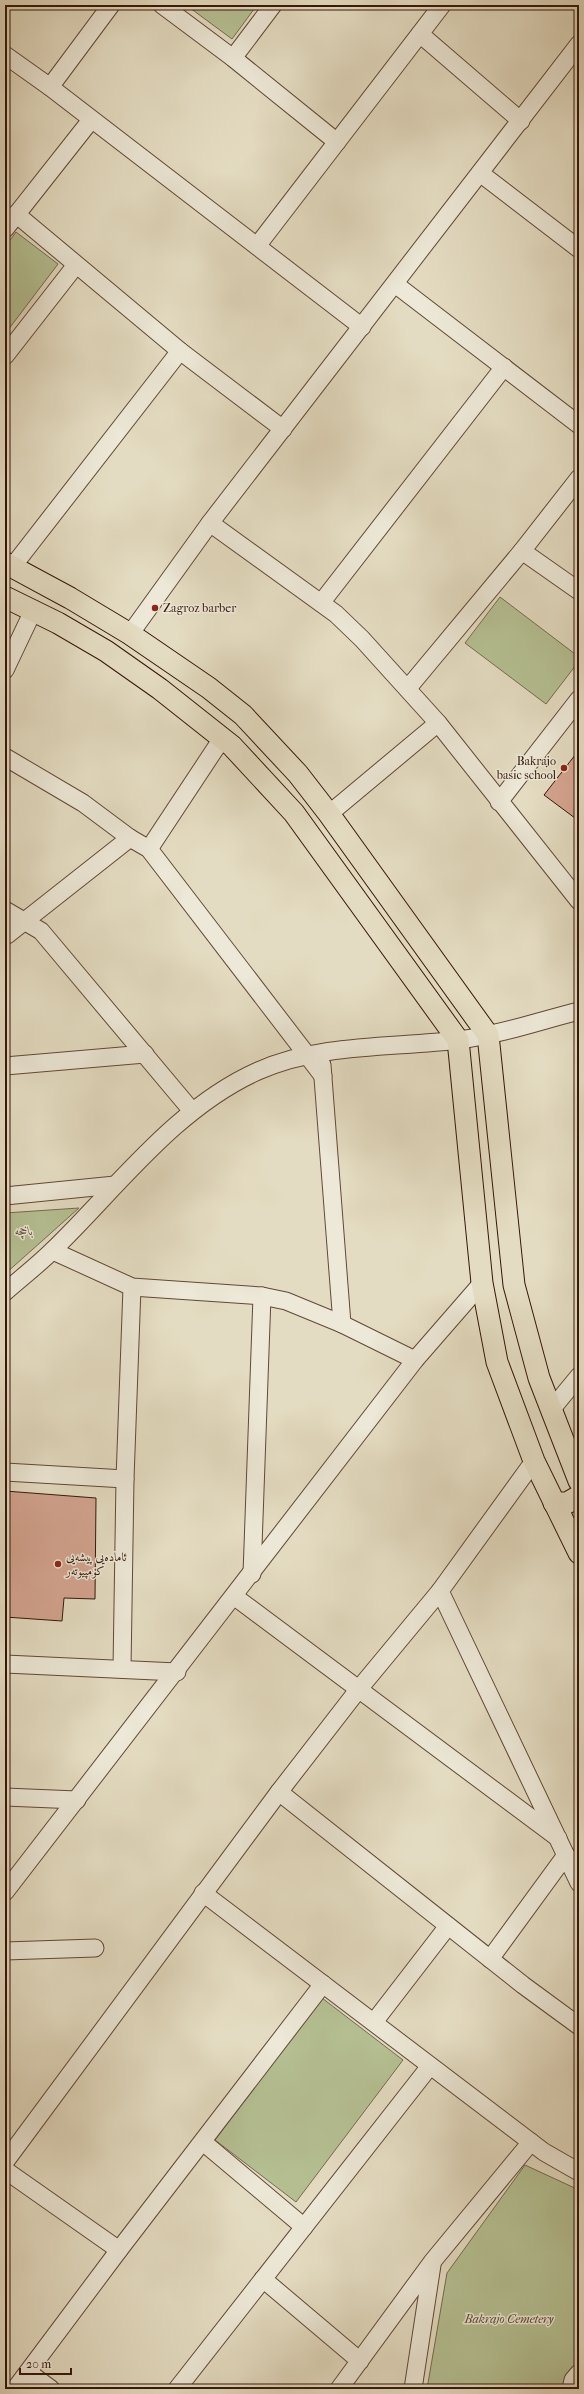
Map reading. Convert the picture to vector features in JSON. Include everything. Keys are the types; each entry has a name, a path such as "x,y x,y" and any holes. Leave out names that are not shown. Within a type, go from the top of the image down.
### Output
{"main road":[{"path":"9,565 130,634 215,692 243,715 298,774 329,814 488,1035 514,1285 530,1350 551,1410 579,1481"},
{"path":"5,597 58,623 106,651 223,737 271,786 294,813 458,1040 482,1283 497,1362 509,1400 534,1461 579,1554"},
{"path":"554,1503 567,1503 579,1496"}],"street":[{"path":"50,87 111,5"},
{"path":"162,5 233,58 337,142"},
{"path":"233,58 273,5"},
{"path":"257,246 442,5"},
{"path":"420,34 521,120"},
{"path":"130,634 210,523 579,44"},
{"path":"5,55 50,87 362,327"},
{"path":"5,229 91,120"},
{"path":"480,173 579,249"},
{"path":"16,214 180,351 283,429"},
{"path":"5,356 76,265"},
{"path":"395,284 579,425"},
{"path":"9,565 180,351"},
{"path":"321,603 504,367"},
{"path":"408,688 522,551 579,478"},
{"path":"210,523 321,603 362,640 408,688 438,723 579,901"},
{"path":"522,551 579,591"},
{"path":"5,670 33,611"},
{"path":"500,802 579,699"},
{"path":"329,814 438,723"},
{"path":"149,850 223,737"},
{"path":"5,757 84,803 130,838 149,850 314,1054 323,1076 342,1324"},
{"path":"6,935 130,838"},
{"path":"5,910 41,931 192,1111"},
{"path":"6,935 41,931"},
{"path":"5,1292 53,1251 115,1185 192,1111 212,1096 253,1073 314,1054 458,1040 488,1035 579,1011"},
{"path":"5,1066 145,1054"},
{"path":"5,1196 115,1185"},
{"path":"53,1251 132,1286 262,1296 286,1301 342,1324 416,1360"},
{"path":"5,1892 235,1597 416,1360 482,1283"},
{"path":"122,1669 125,1479 132,1286"},
{"path":"252,1574 262,1296"},
{"path":"551,1410 579,1376"},
{"path":"5,2162 203,1892 358,1690 440,1591 534,1461"},
{"path":"5,1472 125,1479"},
{"path":"440,1591 566,1855 578,1877"},
{"path":"235,1597 558,1838"},
{"path":"5,1664 177,1672"},
{"path":"279,1792 490,1959 579,2026"},
{"path":"5,1797 78,1800"},
{"path":"490,1959 566,1855"},
{"path":"203,1892 531,2142 579,2172"},
{"path":"374,2022 448,1926"},
{"path":"5,1951 95,1948"},
{"path":"15,2389 119,2250 204,2142 324,1984"},
{"path":"177,2389 430,2066"},
{"path":"204,2142 304,2228"},
{"path":"339,2389 432,2262 531,2142"},
{"path":"5,2170 119,2250"},
{"path":"413,2389 432,2262"},
{"path":"263,2280 360,2361"},
{"path":"28,2372 51,2389"},
{"path":"571,2389 573,2380 579,2373"}],"green space":[{"path":"186,5 257,5 232,39"},
{"path":"16,232 58,264 5,334 5,247"},
{"path":"500,597 579,657 579,661 546,704 465,643"},
{"name":"باخچە","path":"79,1208 5,1274 5,1213"},
{"path":"322,1998 403,2060 296,2202 215,2140"},
{"name":"Bakrajo Cemetery","path":"525,2165 579,2190 579,2389 427,2389 447,2273"}],"building":[{"path":"579,750 579,821 544,795"},
{"name":"ئامادەیی پیشەیی کۆمپیوتەر","path":"5,1491 96,1498 95,1599 64,1598 62,1621 5,1617"}],"place":[{"name":"Zagroz barber","path":"155,608"},
{"name":"Bakrajo basic school","path":"564,768"},
{"name":"ئامادەیی پیشەیی کۆمپیوتەر","path":"58,1564"}]}
